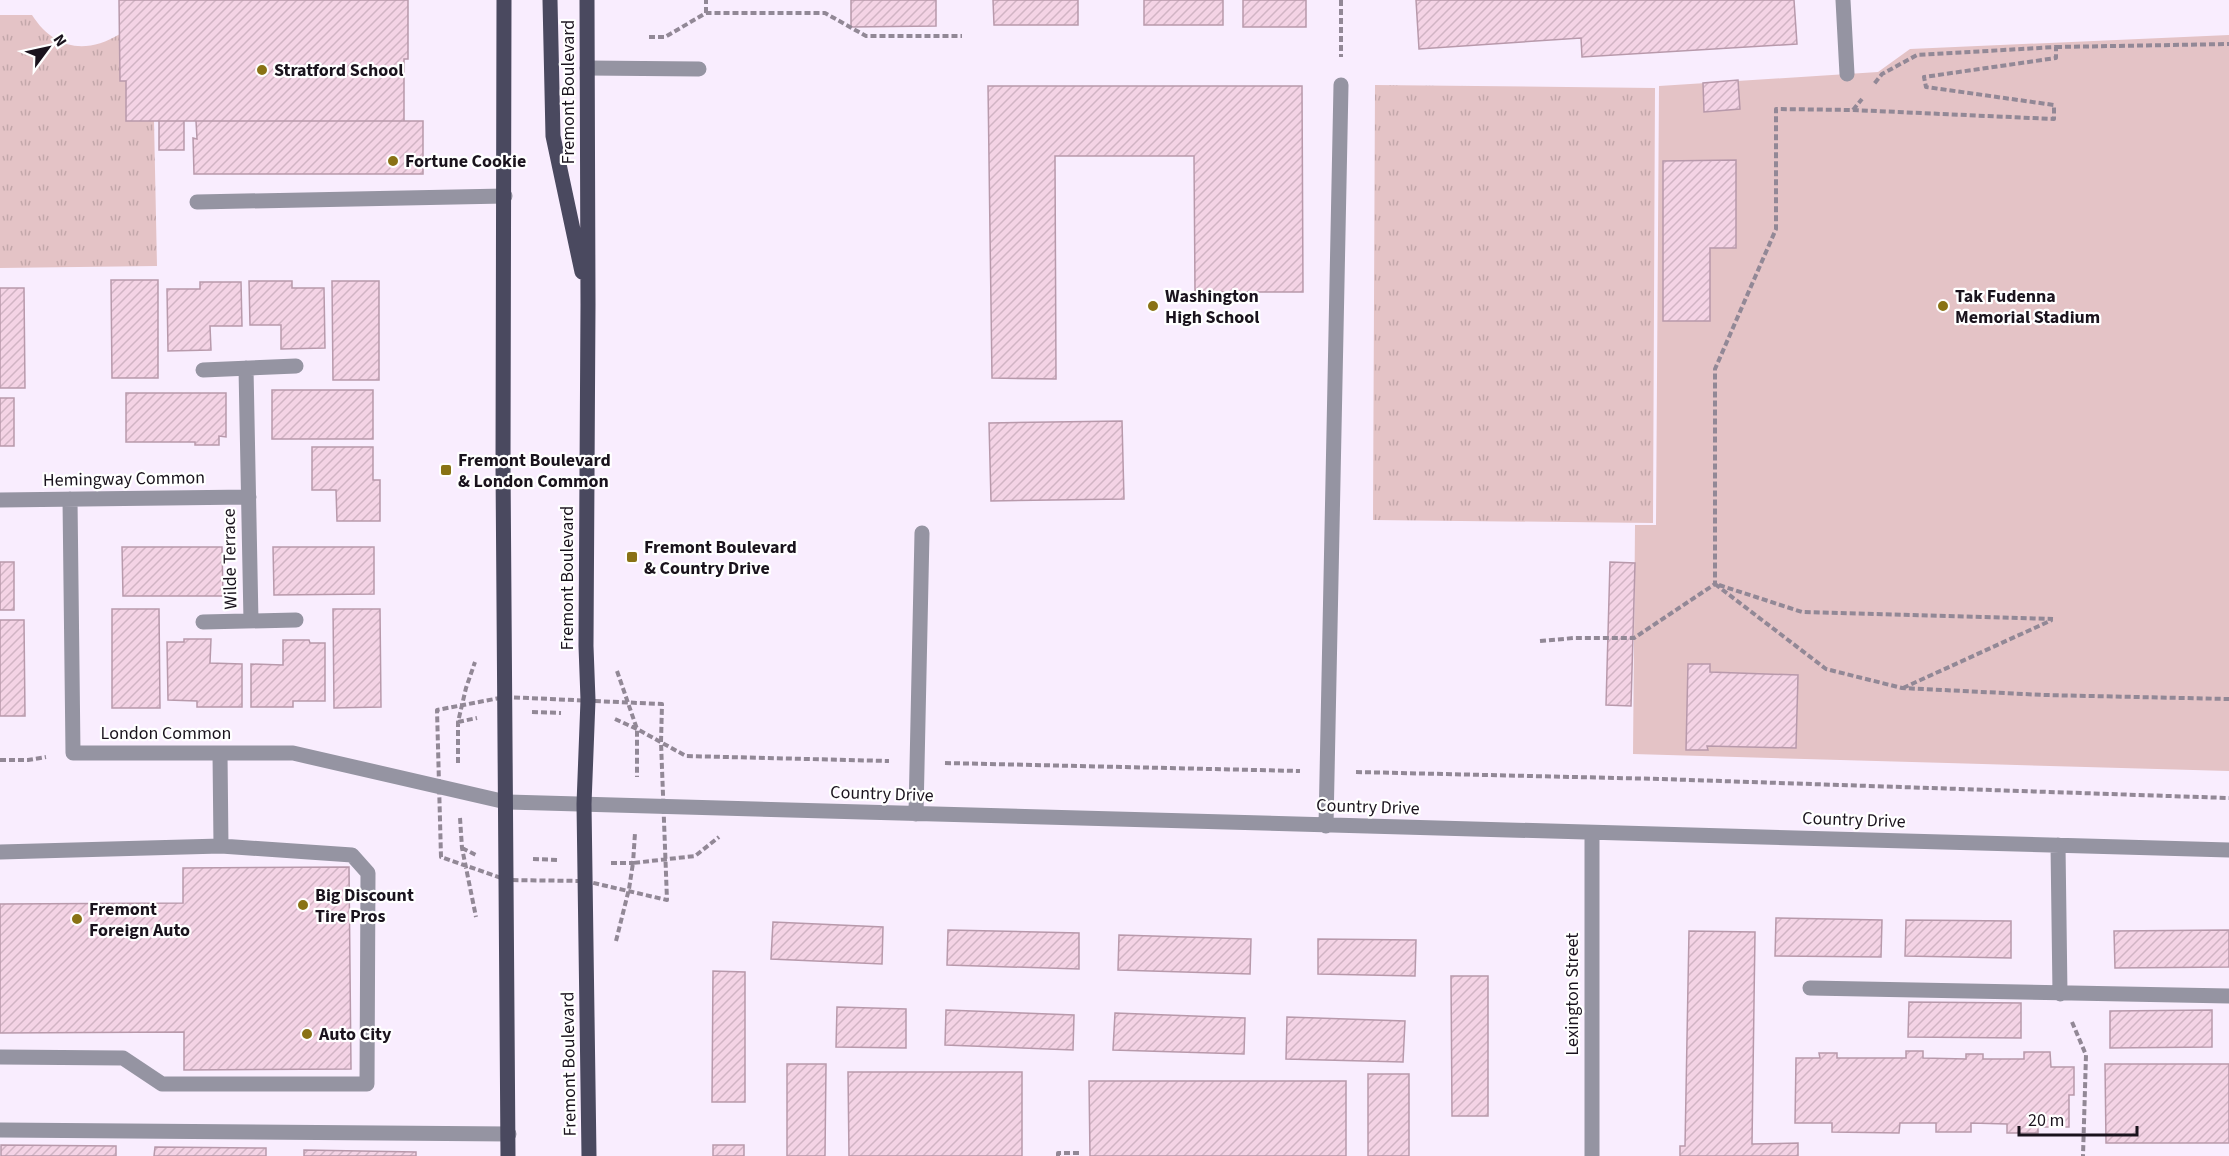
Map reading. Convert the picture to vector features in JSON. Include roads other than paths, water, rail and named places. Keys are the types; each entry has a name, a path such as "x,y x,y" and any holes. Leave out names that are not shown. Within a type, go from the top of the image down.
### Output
{"main road":[{"path":"504,0 503,465 508,1156"},
{"path":"550,0 554,136 588,304"},
{"name":"Fremont Boulevard","path":"587,0 586,635 588,707 584,804 589,1156"}],"street":[{"path":"1843,0 1847,74"},
{"path":"587,68 699,69"},
{"path":"1326,826 1341,85"},
{"path":"197,202 505,196"},
{"path":"203,370 296,366"},
{"name":"Wilde Terrace","path":"246,368 251,621"},
{"name":"Hemingway Common","path":"0,500 249,497"},
{"name":"London Common","path":"70,499 73,753 293,753 506,802"},
{"path":"916,814 922,533"},
{"path":"203,622 296,620"},
{"path":"220,753 221,846"},
{"name":"Country Drive","path":"506,802 2229,850"},
{"name":"Lexington Street","path":"1592,833 1592,1156"},
{"path":"2058,845 2060,994"},
{"path":"0,852 221,846 352,855 368,873 367,1084 162,1084 123,1058 0,1057"},
{"path":"1810,988 2229,996"},
{"path":"0,1130 508,1134"}],"place":[{"name":"Stratford School","path":"262,70"},
{"name":"Fortune Cookie","path":"393,161"},
{"name":"Washington High School","path":"1153,306"},
{"name":"Tak Fudenna Memorial Stadium","path":"1943,306"},
{"name":"Fremont Boulevard & London Common","path":"446,470"},
{"name":"Fremont Boulevard & Country Drive","path":"632,557"},
{"name":"Big Discount Tire Pros","path":"303,905"},
{"name":"Fremont Foreign Auto","path":"77,919"},
{"name":"Auto City","path":"307,1034"}]}
